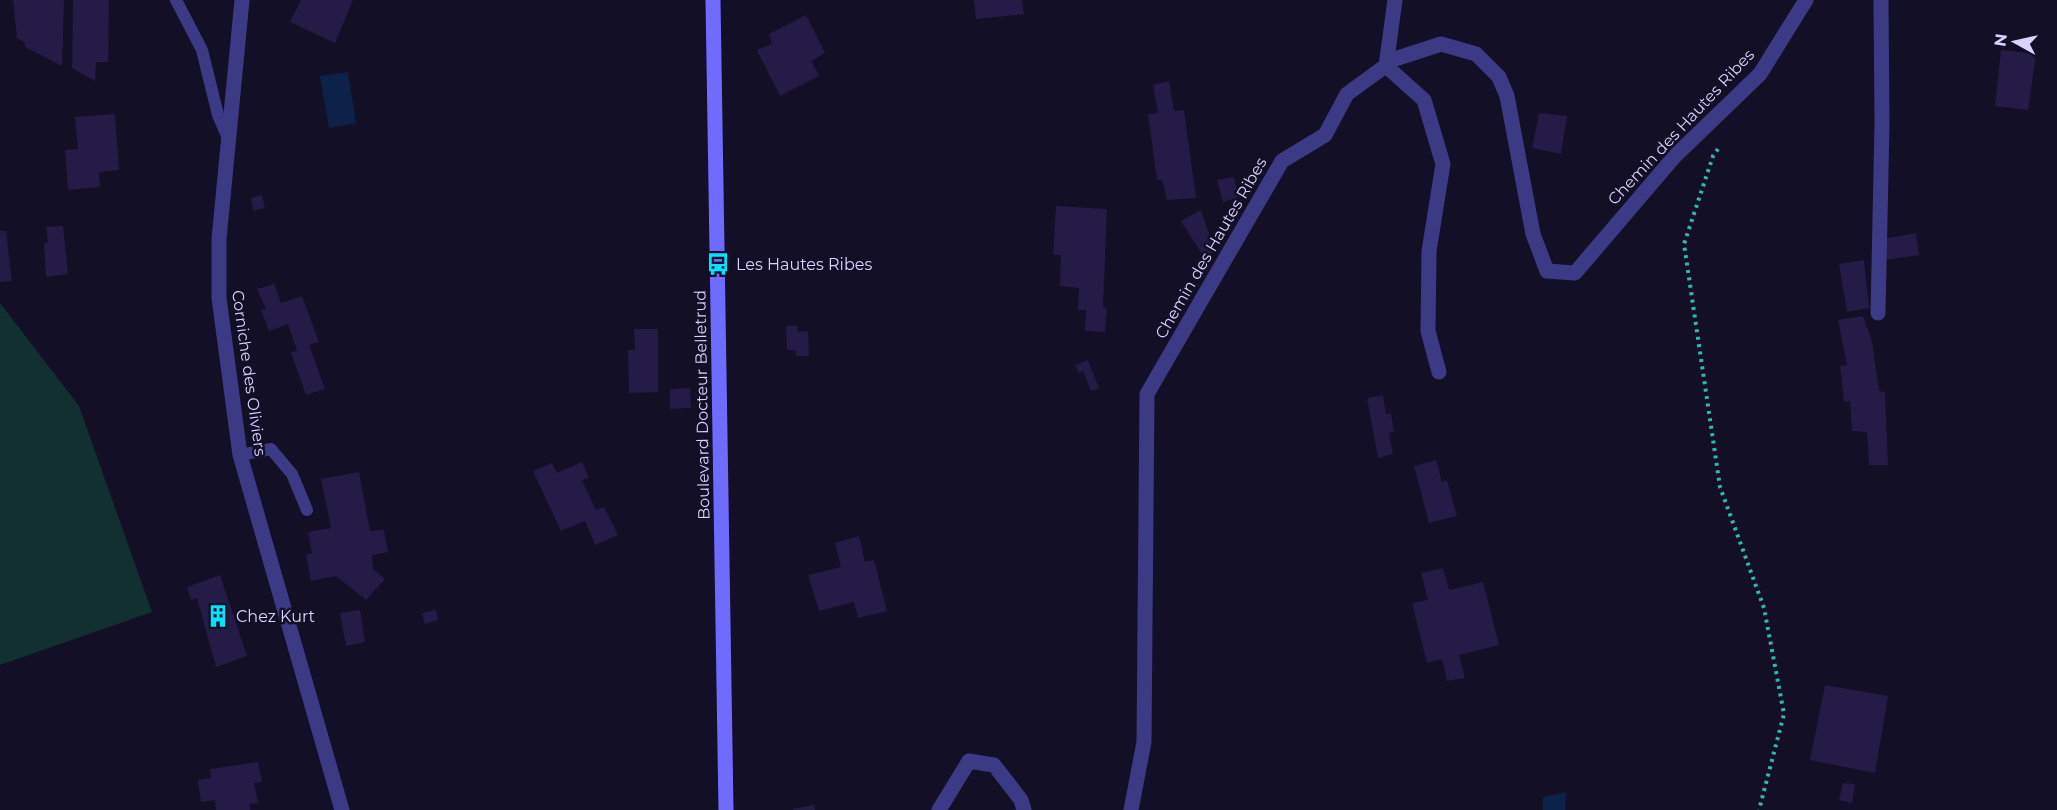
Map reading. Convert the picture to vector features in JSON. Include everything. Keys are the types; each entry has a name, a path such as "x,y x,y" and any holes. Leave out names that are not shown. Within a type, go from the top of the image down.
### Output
{"main road":[{"name":"Boulevard Docteur Belletrud","path":"713,0 726,810"}],"street":[{"name":"Corniche des Oliviers","path":"242,0 219,239 219,298 240,455 342,810"},
{"path":"1395,0 1386,66 1424,100 1443,165 1429,251 1428,332 1439,372"},
{"name":"Chemin des Hautes Ribes","path":"1131,810 1144,742 1147,394 1282,160 1325,135 1347,94 1395,59 1441,44 1476,54 1498,77 1508,96 1533,234 1547,271 1575,273 1675,156 1760,74 1806,0"},
{"path":"1878,314 1882,125 1881,0"},
{"path":"939,810 969,762 994,765 1021,800 1024,810"}],"lane":[{"path":"176,0 202,50 218,115 229,142"},
{"path":"240,455 271,449 292,474 307,510"}],"path":[{"path":"1720,147 1713,156 1684,244 1720,488 1764,608 1784,714 1759,810"}],"green space":[{"path":"0,303 79,406 152,612 0,665"}],"water":[{"path":"348,72 356,123 329,128 320,76"},
{"path":"1566,792 1565,810 1543,810 1543,797"}],"building":[{"path":"13,0 64,0 62,66 25,47 24,42 17,38"},
{"path":"73,0 109,0 108,62 96,62 95,81 72,68"},
{"path":"301,0 353,0 335,43 290,22"},
{"path":"974,0 1022,0 1024,14 976,19"},
{"path":"806,15 825,53 811,61 819,76 780,96 757,50 772,44 769,34"},
{"path":"2001,50 2036,54 2028,110 1995,106"},
{"path":"1169,81 1174,111 1184,110 1196,198 1167,200 1162,180 1157,180 1148,114 1158,113 1153,85"},
{"path":"1539,113 1567,116 1561,154 1532,148"},
{"path":"115,114 119,170 99,172 100,187 68,190 65,150 78,149 75,117"},
{"path":"1234,177 1239,197 1223,202 1217,180"},
{"path":"262,195 265,208 253,211 251,198"},
{"path":"1056,206 1107,209 1103,307 1107,309 1105,332 1085,331 1086,310 1078,310 1079,288 1060,286 1061,255 1053,255"},
{"path":"1201,210 1215,251 1205,259 1181,221"},
{"path":"63,226 68,274 46,277 44,244 48,242 46,227"},
{"path":"0,231 6,231 12,281 0,282"},
{"path":"1916,233 1919,255 1886,260 1883,239"},
{"path":"1864,260 1869,308 1847,312 1839,264"},
{"path":"274,284 281,303 302,296 319,342 309,345 325,389 306,395 291,352 297,351 288,324 269,331 261,310 266,309 257,289"},
{"path":"1863,316 1872,341 1879,391 1885,392 1888,465 1869,465 1867,432 1852,431 1850,401 1844,402 1840,366 1847,365 1838,320"},
{"path":"786,326 797,326 798,332 808,331 809,356 796,356 795,350 787,350"},
{"path":"634,329 658,329 658,392 629,393 628,350 635,350"},
{"path":"1088,360 1099,388 1091,391 1083,371 1079,373 1075,365"},
{"path":"690,388 691,408 670,409 670,389"},
{"path":"1383,395 1386,414 1391,413 1394,432 1389,433 1393,454 1378,458 1367,398"},
{"path":"1436,460 1442,482 1447,480 1457,516 1429,523 1414,466"},
{"path":"582,462 589,478 582,480 596,510 604,507 618,535 595,545 585,521 561,531 533,471 552,463 557,473"},
{"path":"359,472 370,531 384,530 388,552 372,555 373,569 385,579 366,600 336,576 311,581 306,555 312,553 308,532 331,528 321,479"},
{"path":"859,536 865,562 874,560 887,611 858,618 854,602 819,611 808,575 841,567 835,543"},
{"path":"1443,568 1449,590 1483,582 1499,645 1459,655 1465,678 1447,681 1442,659 1427,663 1412,603 1428,600 1421,573"},
{"name":"Chez Kurt","path":"220,575 247,656 216,667 197,598 191,600 187,587"},
{"path":"360,610 365,642 346,646 340,613"},
{"path":"436,610 438,620 425,624 422,613"},
{"path":"1825,685 1888,696 1875,773 1810,760"},
{"path":"258,762 262,782 254,783 258,803 249,804 250,810 216,810 215,800 201,802 198,780 211,778 210,769"},
{"path":"1843,783 1855,784 1852,803 1839,800"},
{"path":"814,805 815,810 793,810 793,809"}],"place":[{"name":"Les Hautes Ribes","path":"718,264"},
{"name":"Chez Kurt","path":"218,616"}]}
